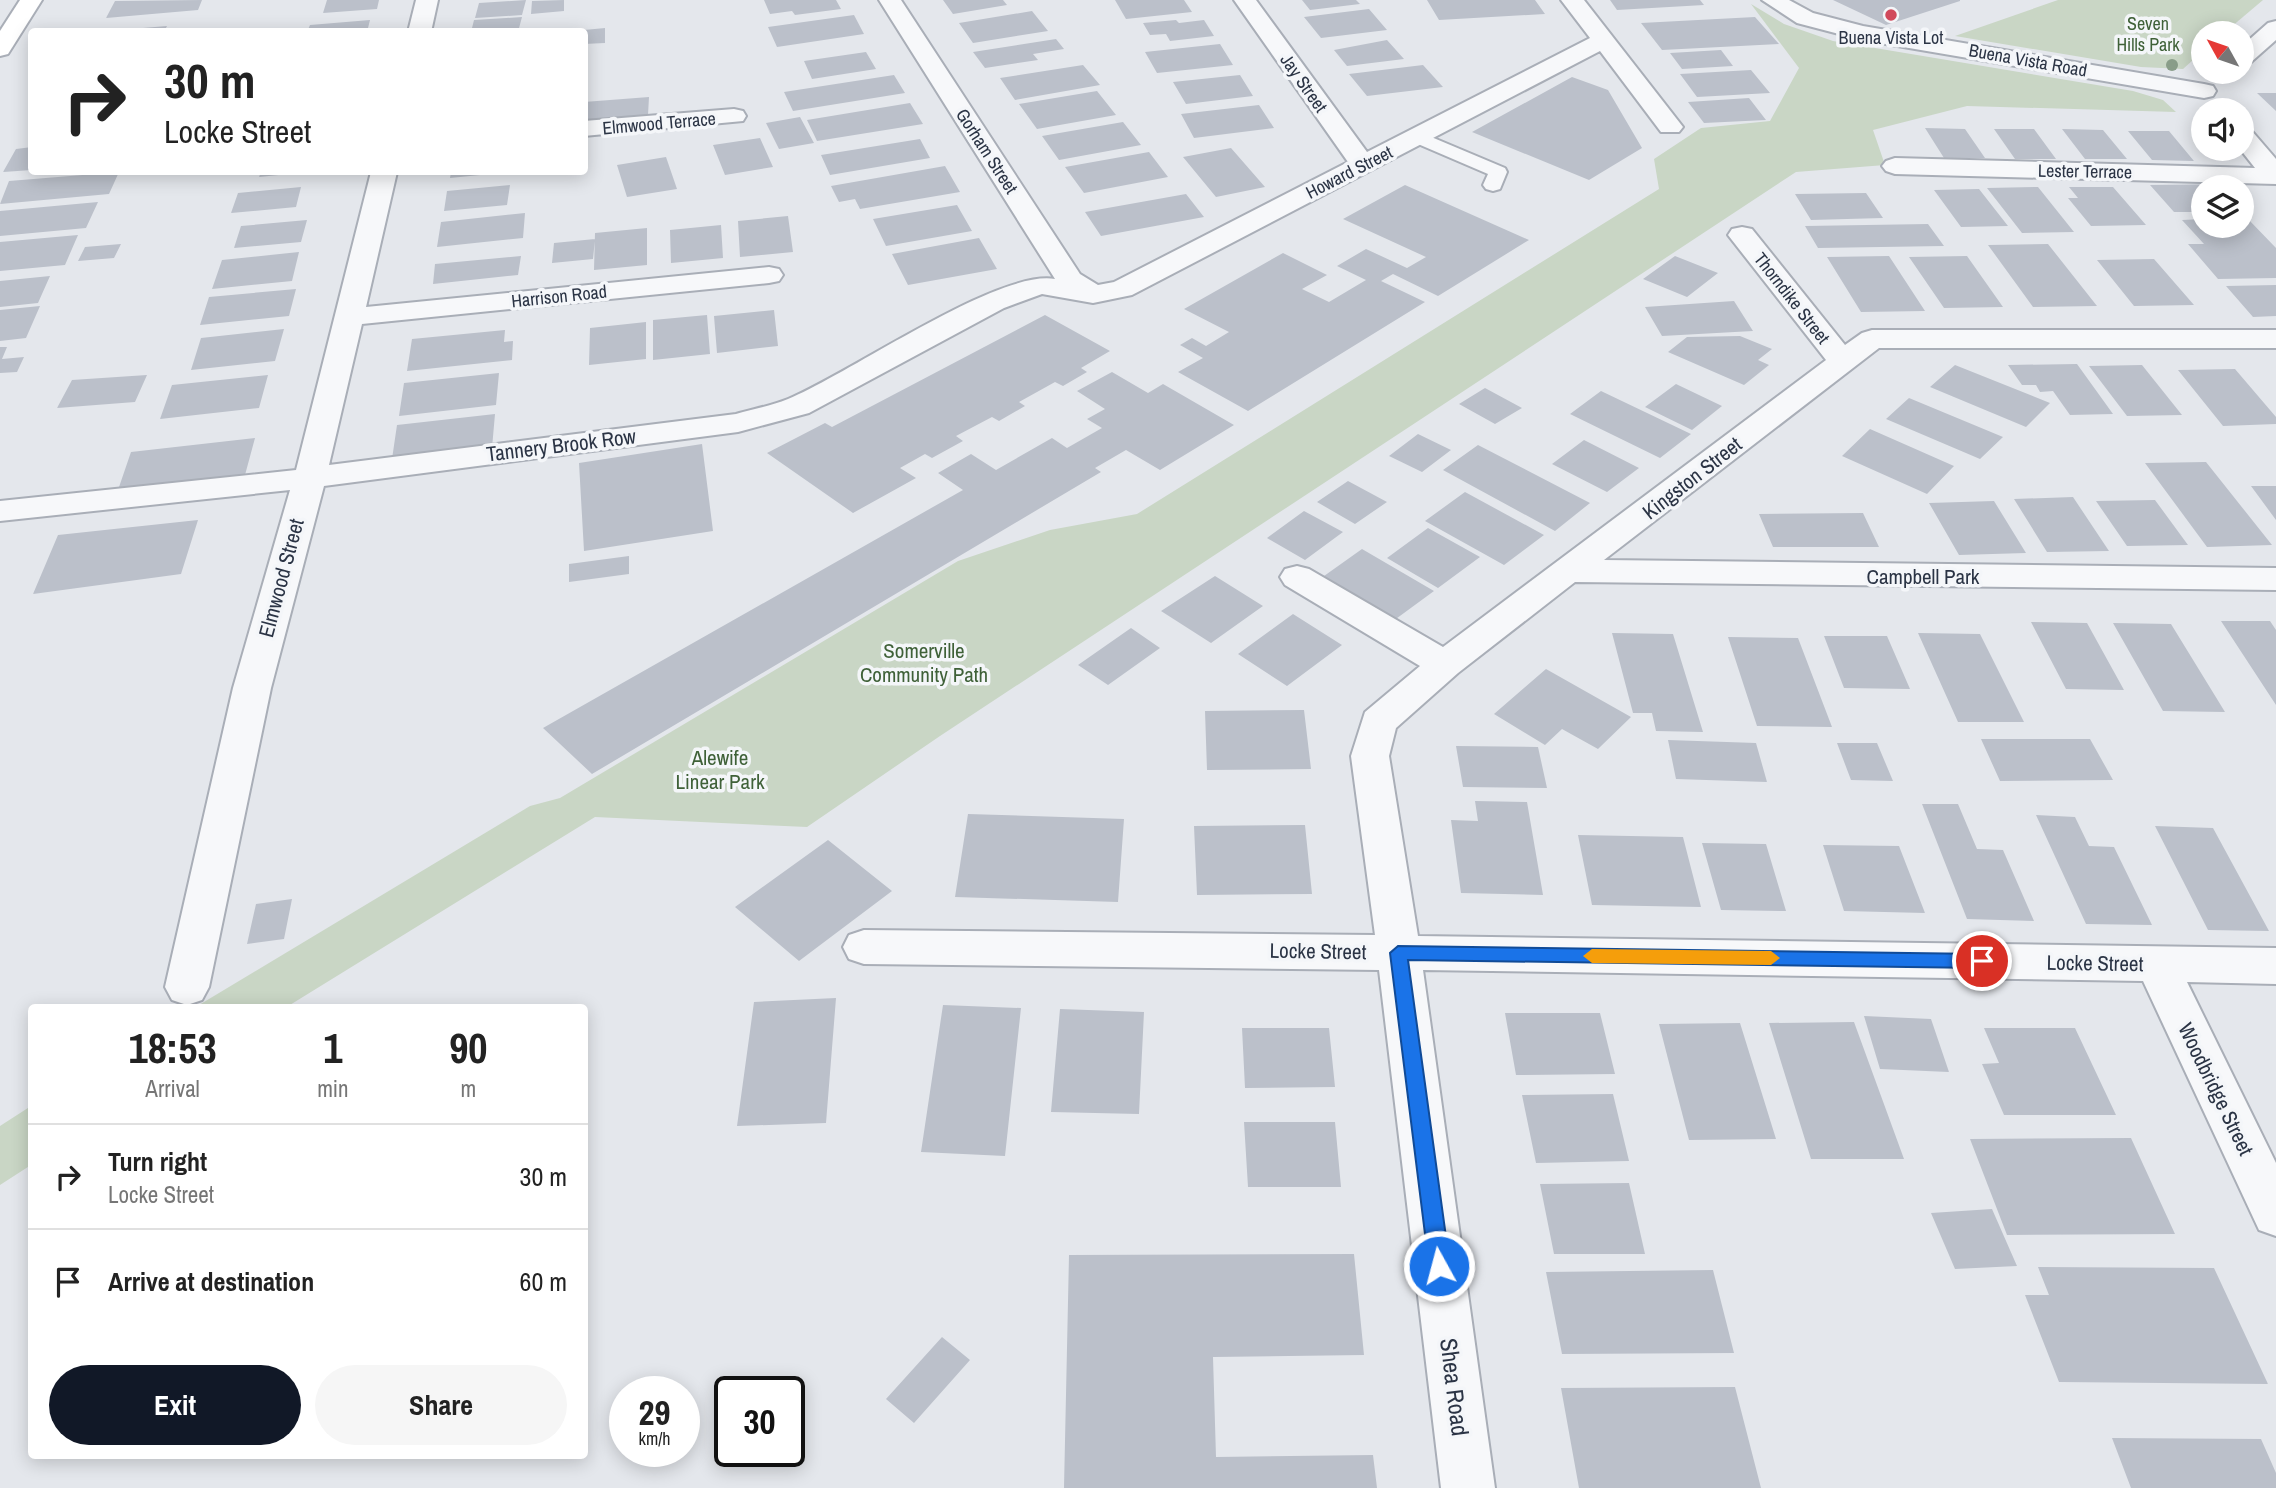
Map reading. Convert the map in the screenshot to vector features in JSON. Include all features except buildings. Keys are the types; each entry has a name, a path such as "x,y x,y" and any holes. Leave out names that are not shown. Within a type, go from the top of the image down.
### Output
{"street":[{"path":"0,49 31,0"},
{"path":"420,28 427,0"},
{"name":"Gorham Street","path":"890,0 1070,280 1093,295"},
{"name":"Jay Street","path":"1245,0 1363,165"},
{"path":"1572,0 1670,127"},
{"name":"Buena Vista Road","path":"1773,0 1805,18 1862,33 2212,84 2217,98"},
{"path":"2254,47 2276,28"},
{"name":"Howard Street","path":"1093,295 1122,289 1602,41"},
{"name":"Elmwood Terrace","path":"588,129 734,116"},
{"path":"2254,148 2274,171"},
{"name":"Lester Terrace","path":"1895,166 2274,171"},
{"name":"Elmwood Street","path":"187,987 252,688 310,477 383,175"},
{"name":"Thorndike Street","path":"1742,235 1843,362"},
{"name":"Harrison Road","path":"349,317 769,275"},
{"name":"Tannery Brook Row","path":"0,511 310,477 738,423 798,406 994,302 1040,285 1093,295"},
{"name":"Kingston Street","path":"1398,953 1370,757 1378,722 1445,664 1571,571 1872,339 2276,340"},
{"name":"Campbell Park","path":"1571,571 2276,579"},
{"path":"1297,578 1445,664"},
{"name":"Locke Street","path":"864,947 2276,966"},
{"name":"Shea Road","path":"1398,953 1468,1488"},
{"name":"Woodbridge Street","path":"2156,964 2276,1214"}],"lane":[{"path":"1417,137 1498,172 1493,185"}],"green space":[{"name":"Seven Hills Park","path":"2058,0 2263,0 2238,21 2191,21 2191,62 2183,69 2141,67 1955,36"},
{"name":"Somerville Community Path","path":"1751,4 1784,24 1833,41 2133,91 2163,100 2176,112 1967,106 1873,130 1885,165 1796,172 940,736 807,827 595,817 291,1004 201,1004 530,806 560,798 958,561 1050,530 1137,514 1659,189 1654,159 1701,128 1770,121 1799,68"},
{"path":"28,1108 28,1167 0,1185 0,1126"}],"slow traffic":[{"path":"1592,956 1771,958"}],"place":[{"name":"Buena Vista Lot","path":"1891,15"}],"route":[{"path":"1439,1266 1398,953 1982,961"}],"park label":[{"name":"Alewife Linear Park","path":"720,769"}]}
